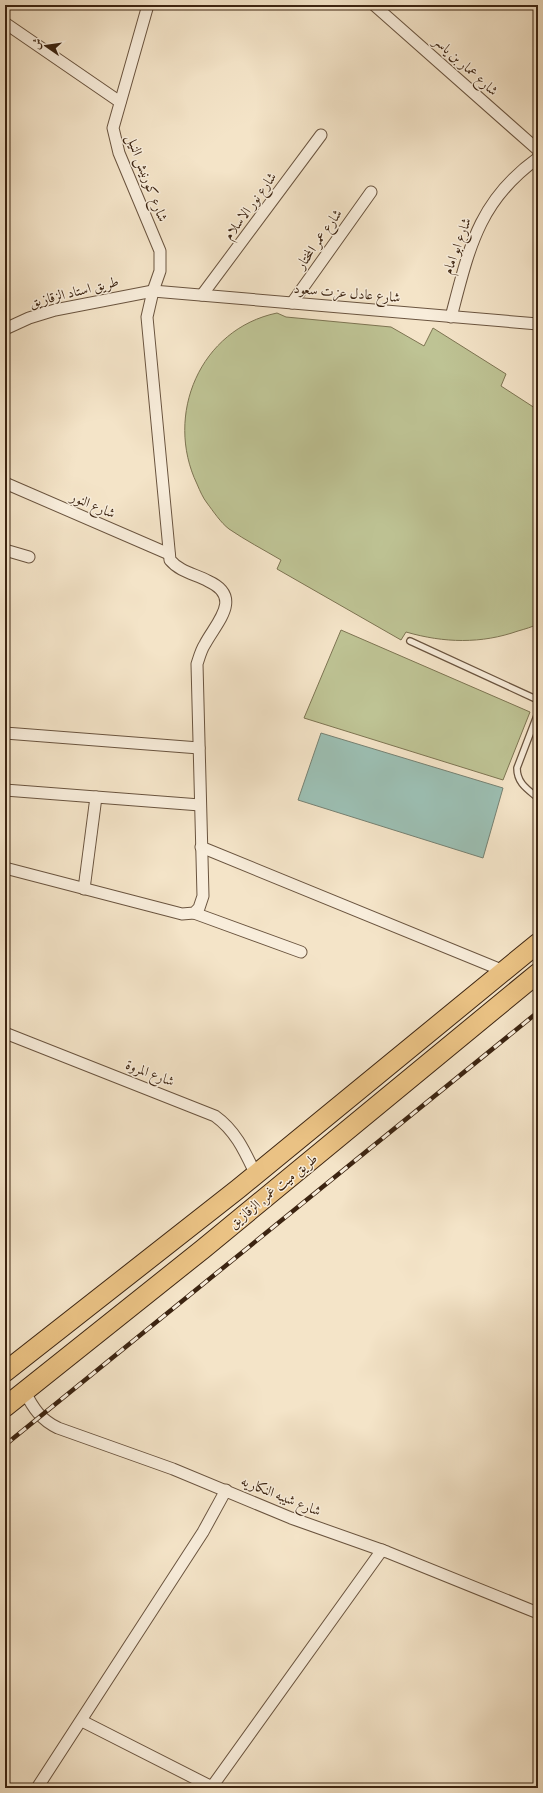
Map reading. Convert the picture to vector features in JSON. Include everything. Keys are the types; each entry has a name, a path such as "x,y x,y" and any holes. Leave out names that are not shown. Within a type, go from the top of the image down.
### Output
{"highway":[{"name":"طريق ميت غمر, الزقازيق","path":"5,1372 256,1175 538,943"},
{"name":"طريق ميت غمر, الزقازيق","path":"5,1407 203,1249 538,972"}],"street":[{"name":"شارع كورنيش النيل","path":"148,5 113,128 115,142 160,251 160,271 152,291 147,317 169,554"},
{"name":"شارع عمار بن ياسر","path":"374,5 538,150"},
{"path":"5,23 120,102"},
{"name":"شارع نور الاسلام","path":"202,295 321,135"},
{"name":"شارع ابو امام","path":"450,316 470,245 480,223 506,184 538,158"},
{"name":"شارع عمر المختار","path":"292,303 371,192"},
{"name":"شارع عادل عزت سعود","path":"152,291 538,324"},
{"name":"طريق استاد الزقازيق","path":"5,329 29,318 55,310 152,291"},
{"name":"شارع النور","path":"5,483 169,554"},
{"path":"5,550 29,558"},
{"path":"169,554 170,560 177,568 216,585 222,591 226,605 222,619 205,644 196,664 203,896 199,908 194,913"},
{"path":"5,733 199,748"},
{"path":"5,790 200,805"},
{"path":"84,888 96,797"},
{"path":"201,848 504,971"},
{"path":"5,868 182,914 194,913 301,952"},
{"name":"شارع المروة","path":"5,1033 215,1116 236,1136 256,1175"},
{"name":"شارع شيبه النكاريه","path":"25,1392 31,1403 47,1422 226,1490 291,1518 382,1550 538,1613"},
{"path":"37,1788 203,1532 226,1490"},
{"path":"82,1720 212,1788 382,1550"}],"lane":[{"path":"410,641 538,700"},
{"path":"538,713 517,768 517,776 520,783 538,798"}],"green space":[{"path":"277,313 286,317 391,327 424,346 433,328 506,374 501,386 538,410 538,624 504,635 476,640 448,640 420,636 406,632 401,640 277,569 281,560 235,533 220,520 202,494 188,457 185,430 188,404 196,379 209,356 227,337 250,322"},
{"path":"341,630 530,712 503,780 304,718"}],"water":[{"path":"321,733 503,788 483,858 298,800"}],"railway":[{"path":"5,1445 538,1012"}]}
